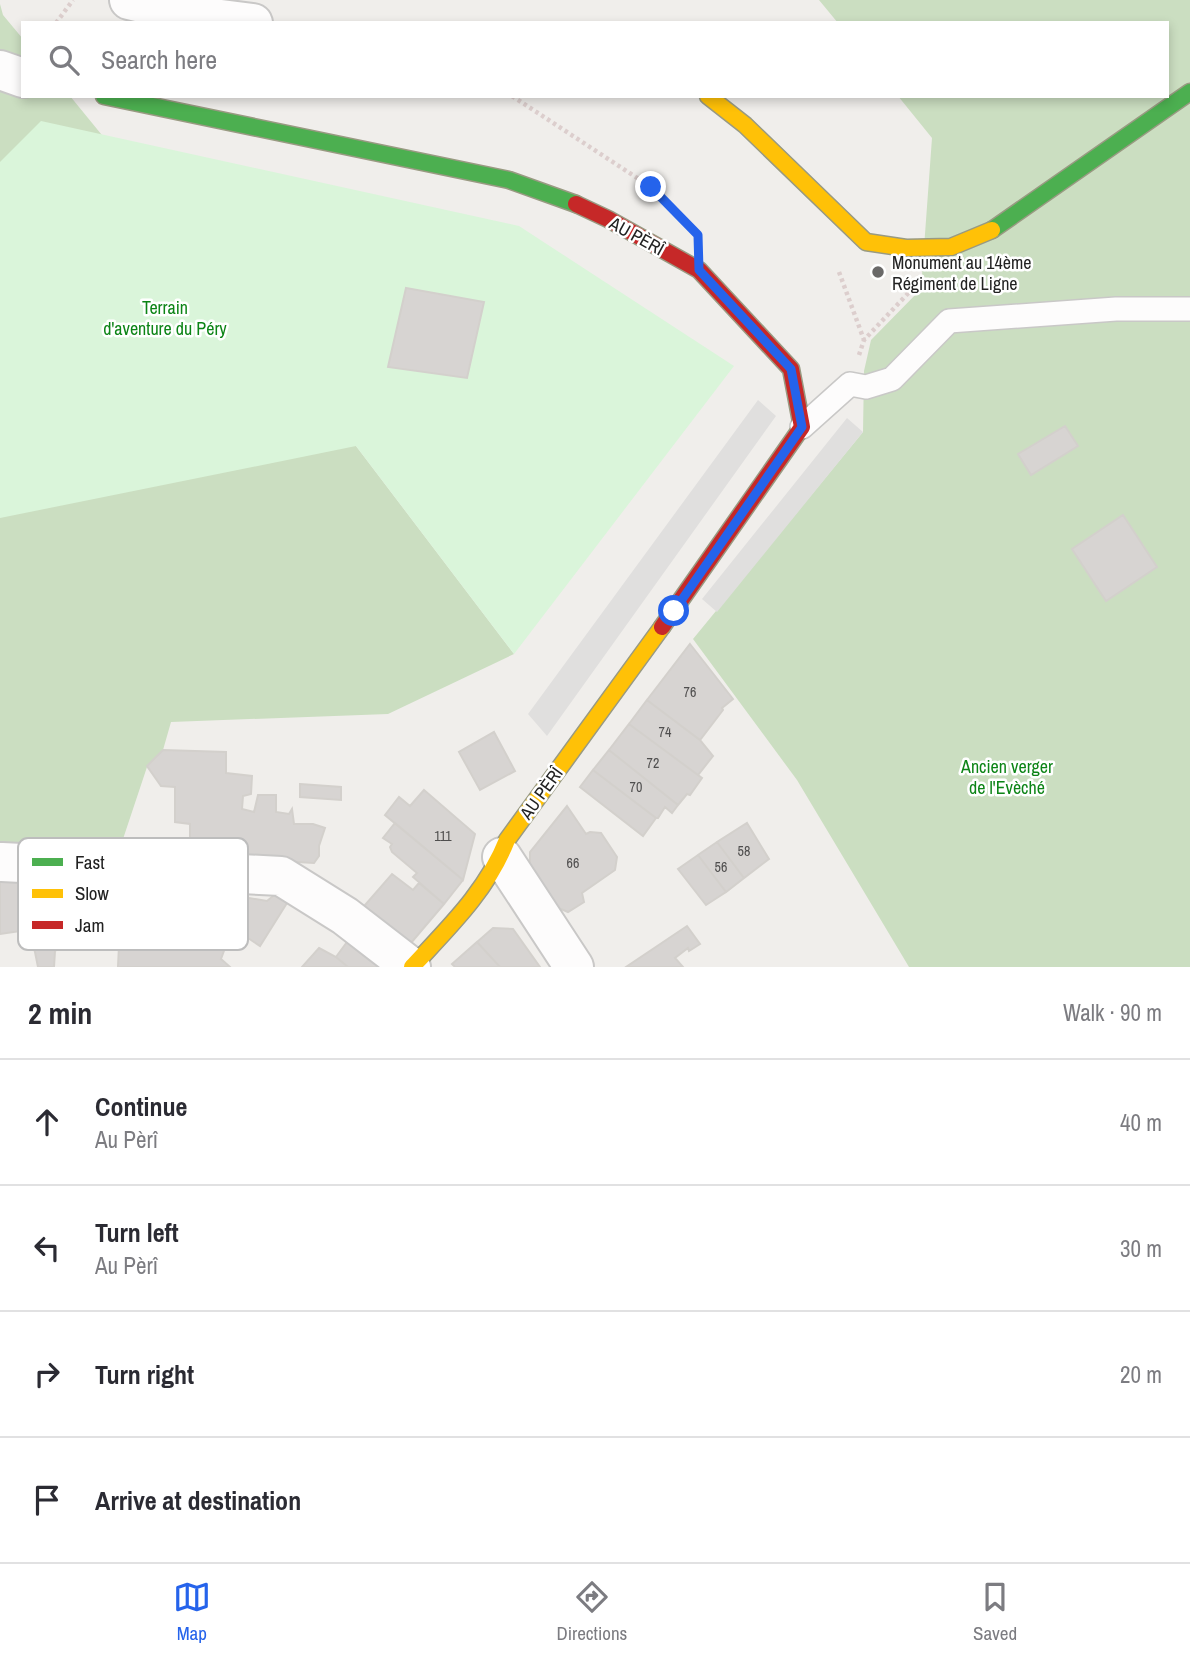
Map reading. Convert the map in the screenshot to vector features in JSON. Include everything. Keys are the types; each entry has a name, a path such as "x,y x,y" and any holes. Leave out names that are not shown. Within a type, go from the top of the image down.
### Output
{"street":[{"path":"129,0 196,16 237,21"},
{"path":"0,70 21,77"},
{"path":"711,98 745,125 866,242 906,248 951,247 999,227 1190,92"},
{"name":"AU PÈRÎ","path":"114,98 509,180 559,197 608,219 699,270 791,369 802,427 674,611 507,840 502,857 471,900 411,967"},
{"path":"502,857 574,967"},
{"path":"2,862 18,863"},
{"path":"248,874 281,876 345,916 411,967"}],"lane":[{"path":"802,427 850,384 866,387 892,379 949,321 1116,309 1190,309"}],"path":[{"path":"58,21 74,0"},
{"path":"515,98 651,187 670,206"},
{"path":"866,242 839,272 864,340 914,289 906,248"}],"green space":[{"name":"Ancien verger de l'Evèché","path":"819,0 1190,0 1190,967 909,967 797,780 693,639 863,432 864,371 871,340 921,289 932,138 900,98 1169,98 1169,21 836,21"},
{"path":"0,4 3,15 21,37 21,98 72,98 356,446 514,654 388,714 171,722 163,750 147,767 123,838 18,838 18,873 0,873"},
{"name":"Terrain d'aventure du Péry","path":"41,121 519,226 734,366 514,654 356,446 0,518 0,162"}],"shaded area":[{"path":"758,400 776,416 547,736 528,714"},
{"path":"847,418 863,432 717,612 702,599"}],"building":[{"path":"406,288 484,302 467,378 388,367"},
{"path":"1065,426 1078,446 1031,475 1018,454"},
{"path":"1123,515 1157,567 1106,601 1072,549"},
{"path":"690,644 733,699 722,708 700,740 647,700"},
{"path":"647,700 700,740 713,756 698,775 629,724"},
{"path":"629,724 702,778 690,795 687,794 678,805 609,750"},
{"path":"494,732 515,771 480,790 459,752"},
{"path":"163,750 226,752 226,773 252,776 251,794 243,796 242,809 254,812 258,795 276,795 276,812 289,814 292,809 294,824 313,824 325,828 319,856 314,863 248,859 248,838 190,838 190,824 175,822 175,787 161,786 147,766"},
{"path":"609,750 678,805 672,813 665,807 656,818 593,770"},
{"path":"593,770 656,818 643,836 580,787"},
{"path":"300,784 341,787 341,800 300,797"},
{"path":"424,790 475,834 463,880 385,815 399,797 410,806"},
{"path":"567,806 586,834 601,833 617,857 615,870 582,893 584,902 568,912 561,909 559,911 530,870 530,852"},
{"path":"395,823 463,880 444,904 413,877 417,873 392,852 392,844 383,838"},
{"path":"747,823 769,859 744,878 717,842"},
{"path":"717,842 744,878 726,892 698,855"},
{"path":"698,855 726,892 706,905 678,869"},
{"path":"0,873 18,875 18,931 0,934"},
{"path":"392,874 413,890 419,883 444,904 405,950 359,912"},
{"path":"283,888 292,895 260,946 248,938 248,898 267,901"},
{"path":"687,926 700,944 689,951 688,948 675,958 683,967 626,967"},
{"path":"493,928 513,929 540,967 500,967 477,942"},
{"path":"355,931 390,967 348,967 336,957"},
{"path":"477,942 500,967 455,967 452,964"},
{"path":"319,948 336,957 348,967 302,967"},
{"path":"34,950 56,950 54,967 38,967"},
{"path":"119,950 224,950 221,959 230,967 118,967"}],"traffic: fast":[{"path":"992,230 1190,92"},
{"path":"114,98 509,180 576,204"}],"traffic: slow":[{"path":"711,98 745,125 866,242 906,248 951,247 992,230"},
{"path":"412,967 478,892 507,840 662,627"}],"traffic: jam":[{"path":"576,204 699,270 791,369 802,427 662,627"}],"place":[{"name":"Monument au 14ème Régiment de Ligne","path":"878,272"}],"route":[{"path":"651,187 698,235 699,270 791,369 802,427 674,611"}]}
